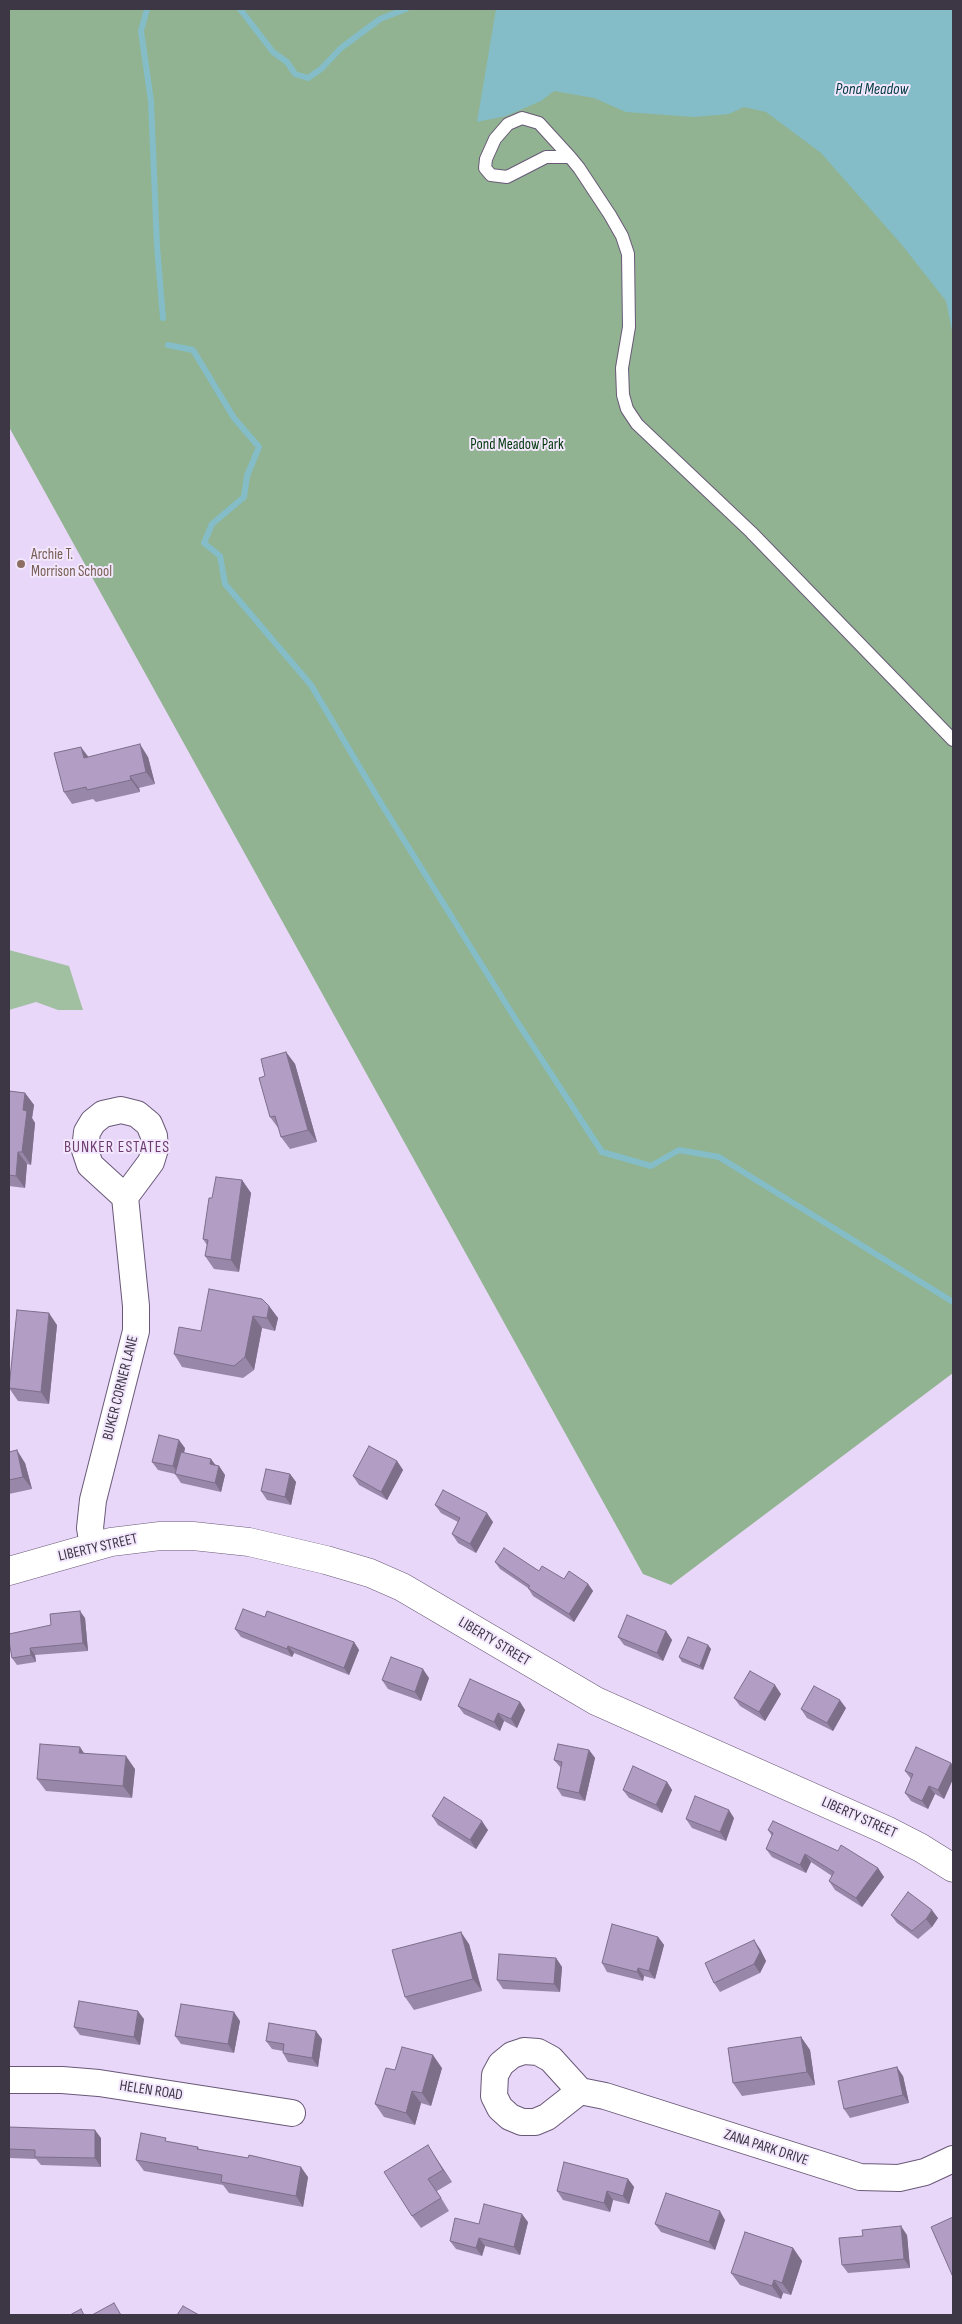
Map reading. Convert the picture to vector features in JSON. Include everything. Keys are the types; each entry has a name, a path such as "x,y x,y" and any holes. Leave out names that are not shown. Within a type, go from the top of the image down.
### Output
{"main road":[{"name":"LIBERTY STREET","path":"9,1571 93,1546 152,1537 211,1537 271,1547 370,1573 402,1587 596,1701 886,1830 922,1848 953,1868"}],"street":[{"name":"BUKER CORNER LANE","path":"93,1546 90,1528 93,1500 136,1331 136,1306 125,1197"},
{"name":"HELEN ROAD","path":"9,2080 62,2080 99,2083 292,2113"},
{"name":"ZANA PARK DRIVE","path":"580,2091 605,2096 860,2177 899,2178 925,2172 953,2159"}],"lane":[{"path":"570,158 546,157 506,177 491,175 485,168 486,159 495,139 508,124 522,118 539,123 579,168 610,215 622,236 628,254 629,327 622,368 623,395 627,409 637,424 751,532 953,740"}],"shaded area":[{"path":"9,950 69,966 83,1010 58,1010 36,1002 9,1010"}],"green space":[{"name":"Pond Meadow Park","path":"9,9 953,9 953,1373 671,1585 643,1574 9,427"}],"water":[{"name":"Pond Meadow","path":"496,9 953,9 953,336 946,301 902,245 821,153 766,112 744,107 729,114 694,117 626,112 594,98 554,91 541,101 506,116 477,122"}],"building":[{"path":"140,744 146,772 130,776 131,780 87,790 86,787 64,792 54,753 81,747 84,758"},
{"path":"286,1052 308,1130 281,1137 275,1116 270,1117 259,1078 265,1076 261,1059"},
{"path":"9,1091 25,1093 23,1110 27,1111 22,1152 18,1152 16,1176 9,1175"},
{"path":"216,1177 242,1180 231,1260 205,1256 208,1240 203,1239 209,1198 212,1198"},
{"path":"209,1289 262,1299 269,1306 267,1318 253,1316 245,1357 234,1366 174,1354 179,1327 201,1331"},
{"path":"17,1310 49,1313 41,1392 9,1388"},
{"path":"159,1435 179,1440 173,1466 152,1462"},
{"path":"369,1446 397,1461 381,1492 353,1476"},
{"path":"17,1450 23,1477 9,1480 9,1452"},
{"path":"181,1452 211,1459 210,1464 219,1466 215,1483 175,1474"},
{"path":"266,1469 290,1474 285,1497 261,1491"},
{"path":"443,1490 487,1513 470,1544 452,1534 460,1518 435,1505"},
{"path":"504,1548 539,1571 542,1566 564,1579 569,1571 588,1584 569,1614 528,1588 530,1586 495,1562"},
{"path":"243,1609 265,1617 267,1611 354,1642 344,1668 288,1646 287,1649 235,1629"},
{"path":"80,1611 83,1643 30,1648 31,1655 12,1658 9,1634 51,1625 50,1614"},
{"path":"627,1615 666,1631 657,1653 618,1637"},
{"path":"688,1637 708,1645 700,1666 679,1657"},
{"path":"391,1657 423,1669 415,1692 382,1680"},
{"path":"750,1671 775,1685 759,1712 734,1698"},
{"path":"470,1679 520,1702 511,1719 498,1713 494,1722 458,1706"},
{"path":"814,1686 840,1700 827,1723 801,1709"},
{"path":"40,1744 80,1747 79,1753 126,1756 123,1786 37,1779"},
{"path":"558,1744 589,1750 579,1793 557,1788 562,1762 554,1760"},
{"path":"916,1747 951,1763 938,1790 929,1786 922,1801 905,1793 913,1774 905,1771"},
{"path":"633,1766 667,1782 656,1805 623,1790"},
{"path":"695,1796 729,1810 720,1832 686,1819"},
{"path":"444,1797 482,1821 470,1840 432,1816"},
{"path":"773,1821 838,1851 841,1845 878,1868 856,1898 829,1881 834,1872 805,1854 800,1865 766,1849 773,1833 768,1830"},
{"path":"908,1892 932,1910 926,1919 912,1931 891,1915"},
{"path":"612,1924 658,1937 649,1971 638,1968 637,1972 602,1963"},
{"path":"461,1932 473,1979 405,1997 392,1950"},
{"path":"754,1940 760,1952 754,1964 714,1983 705,1963"},
{"path":"499,1954 556,1958 554,1984 497,1980"},
{"path":"79,2001 138,2011 134,2037 74,2027"},
{"path":"181,2004 234,2012 228,2044 175,2036"},
{"path":"269,2023 316,2031 312,2058 283,2053 284,2044 266,2041"},
{"path":"801,2037 807,2072 733,2083 728,2048"},
{"path":"402,2047 433,2055 422,2093 412,2091 406,2113 375,2104 386,2068 395,2070"},
{"path":"897,2067 903,2095 844,2109 838,2081"},
{"path":"9,2127 95,2130 95,2158 35,2157 35,2150 9,2149"},
{"path":"141,2133 166,2138 165,2141 198,2147 197,2149 248,2158 249,2155 301,2167 296,2196 221,2182 222,2175 136,2160"},
{"path":"428,2145 443,2170 428,2179 441,2198 412,2216 384,2172"},
{"path":"564,2162 628,2179 623,2196 607,2191 604,2203 557,2191"},
{"path":"666,2193 720,2211 709,2242 655,2224"},
{"path":"484,2204 522,2214 514,2247 479,2238 476,2248 450,2241 455,2218 479,2224"},
{"path":"953,2217 953,2277 931,2227"},
{"path":"901,2226 904,2259 842,2265 839,2238 863,2236 862,2230"},
{"path":"745,2232 793,2248 782,2283 774,2280 772,2286 731,2273"},
{"path":"114,2303 121,2315 92,2315"},
{"path":"183,2306 199,2315 177,2315"},
{"path":"81,2309 84,2315 70,2315"}],"waterway":[{"path":"147,9 141,31 151,101 157,246 163,318"},
{"path":"240,9 273,52 287,62 295,74 308,78 321,69 341,48 380,19 406,9"},
{"path":"168,345 193,350 234,418 259,447 247,476 244,497 212,524 204,543 220,556 225,584 311,685 382,805 516,1020 602,1152 651,1166 679,1150 719,1157 953,1302"}],"place":[{"name":"Archie T. Morrison School","path":"21,564"}],"district":[{"name":"BUNKER ESTATES","path":"117,1148"}]}
